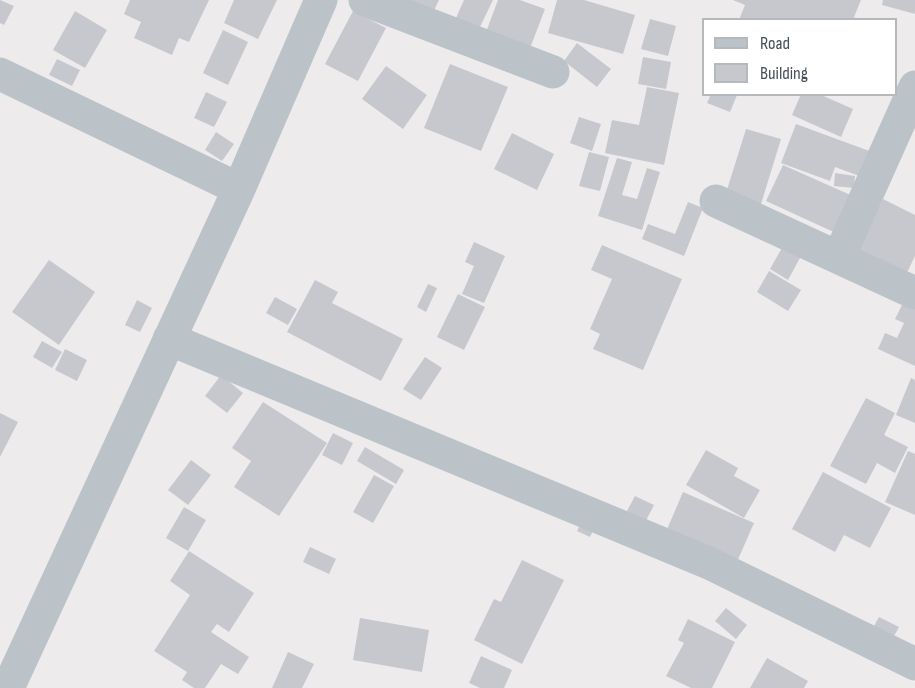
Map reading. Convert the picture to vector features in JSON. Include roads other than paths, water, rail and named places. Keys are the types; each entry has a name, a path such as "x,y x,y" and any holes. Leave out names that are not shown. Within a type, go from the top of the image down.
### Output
{"street":[{"path":"8,688 239,189 321,0"},
{"path":"365,0 553,72"},
{"path":"0,75 239,189"},
{"path":"839,257 915,87"},
{"path":"716,201 915,293"},
{"path":"169,339 709,563 915,664"}]}
